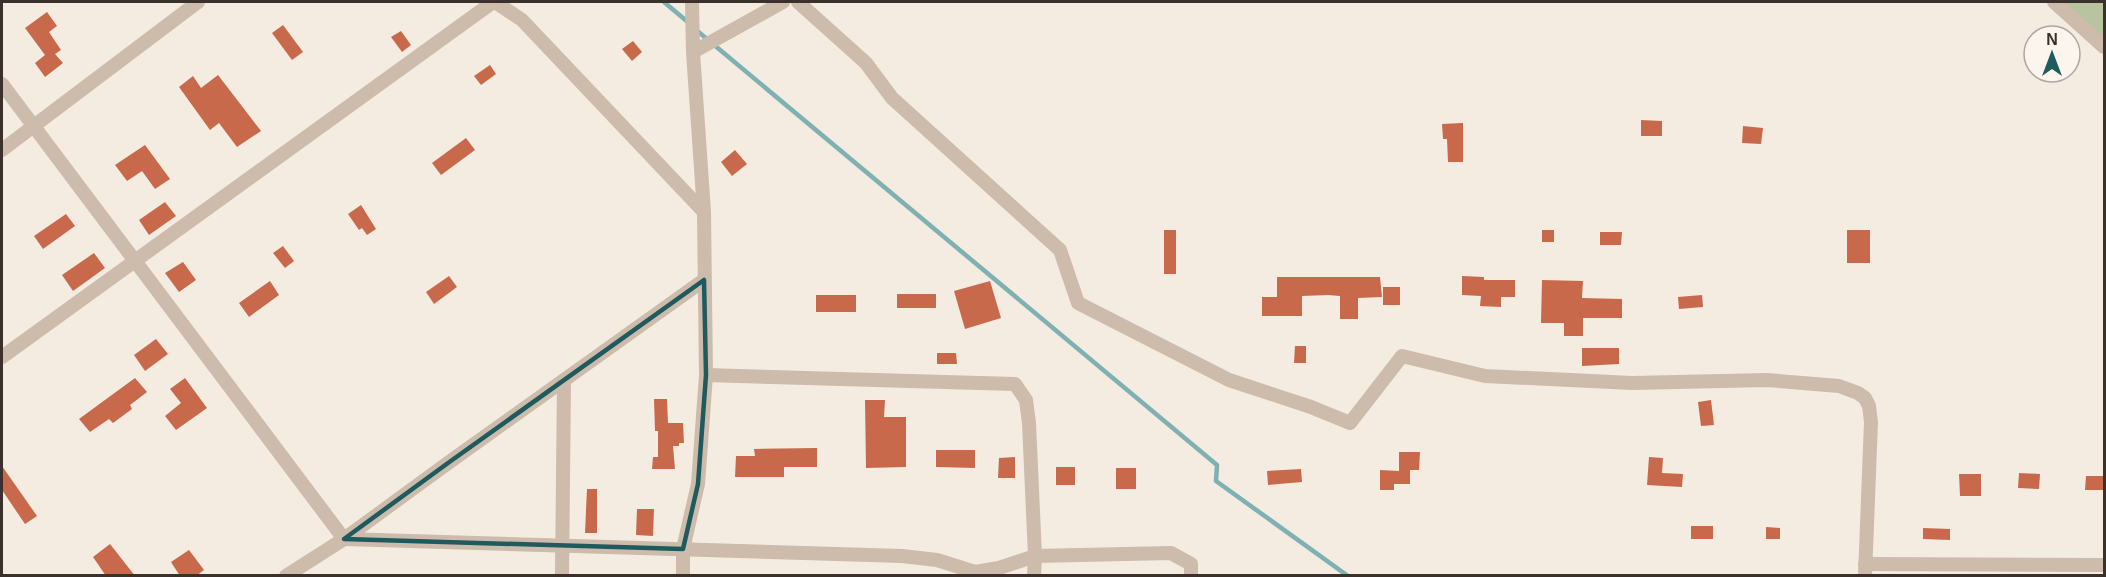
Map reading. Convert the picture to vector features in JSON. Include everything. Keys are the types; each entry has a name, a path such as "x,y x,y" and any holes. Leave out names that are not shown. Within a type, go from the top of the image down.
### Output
{"street":[{"path":"2,150 198,2"},
{"path":"2,357 494,2 522,20 704,212"},
{"path":"682,576 683,549 698,484 706,375 704,212 693,52 692,2"},
{"path":"693,52 783,2"},
{"path":"798,2 866,63 892,98 1060,250 1078,303 1229,380 1311,407 1350,423 1402,356 1485,376 1632,383 1767,380 1839,386 1858,393 1865,398 1869,406 1871,422 1865,570 2104,564"},
{"path":"2054,2 2104,47"},
{"path":"2,84 344,539"},
{"path":"286,576 344,539 704,280"},
{"path":"706,375 1016,384 1026,400 1029,423 1034,576"},
{"path":"562,576 564,380"},
{"path":"344,539 902,556 937,560 975,572 1035,556 1171,554 1201,576"}],"highlighted area":[{"path":"704,280 706,375 698,484 683,549 344,539 448,463"}],"green space":[{"path":"2063,2 2104,2 2104,38"}],"building":[{"path":"47,12 57,26 49,32 61,50 55,54 63,63 45,77 35,63 45,55 25,28"},
{"path":"283,25 303,52 292,60 272,33"},
{"path":"401,31 411,45 402,52 391,37"},
{"path":"633,41 642,52 632,61 622,49"},
{"path":"490,65 496,74 481,85 474,76"},
{"path":"218,75 261,131 237,147 219,123 210,130 179,87 193,76 201,88"},
{"path":"1641,120 1662,121 1662,136 1641,136"},
{"path":"1463,123 1463,162 1448,162 1447,139 1443,139 1442,124"},
{"path":"1743,126 1763,128 1761,144 1742,143"},
{"path":"466,138 475,150 441,175 432,163"},
{"path":"145,145 170,179 155,189 142,171 127,181 115,165"},
{"path":"735,150 747,164 732,176 721,162"},
{"path":"165,202 176,216 149,235 139,220"},
{"path":"361,205 376,229 367,235 362,228 359,230 348,214"},
{"path":"66,214 75,226 43,249 34,236"},
{"path":"1164,230 1176,230 1176,274 1164,274"},
{"path":"1542,230 1554,230 1554,242 1542,242"},
{"path":"1847,230 1870,230 1870,263 1847,263"},
{"path":"1600,232 1622,232 1621,245 1600,245"},
{"path":"283,246 294,261 285,268 273,253"},
{"path":"94,253 105,268 73,291 62,275"},
{"path":"183,262 196,280 179,292 165,273"},
{"path":"449,276 457,287 434,304 426,292"},
{"path":"1462,276 1484,277 1484,280 1515,280 1515,297 1501,297 1501,307 1480,306 1481,296 1462,295"},
{"path":"1277,277 1380,277 1382,297 1358,298 1358,319 1340,319 1340,296 1328,295 1302,296 1302,316 1262,316 1262,297 1277,297"},
{"path":"1542,280 1583,281 1582,298 1622,299 1622,318 1583,318 1583,336 1564,336 1564,323 1541,323"},
{"path":"270,281 279,295 249,317 239,303"},
{"path":"990,281 1001,318 965,329 954,291"},
{"path":"1383,287 1400,287 1400,305 1383,305"},
{"path":"897,294 936,294 936,308 897,308"},
{"path":"816,295 856,295 856,312 816,312"},
{"path":"1702,295 1703,307 1679,309 1678,297"},
{"path":"156,339 168,354 145,371 134,355"},
{"path":"1295,346 1306,346 1306,363 1294,363"},
{"path":"1582,348 1619,348 1619,364 1582,366"},
{"path":"937,353 956,353 957,364 937,364"},
{"path":"135,378 147,392 130,405 132,409 113,423 109,419 90,432 79,419"},
{"path":"185,378 207,408 176,430 165,416 181,403 170,389"},
{"path":"654,399 667,399 668,423 683,423 684,443 673,446 675,469 652,469 653,457 658,457"},
{"path":"865,400 885,400 884,417 906,417 906,467 866,468"},
{"path":"1711,400 1714,425 1701,426 1698,402"},
{"path":"817,448 817,467 784,467 784,477 735,477 736,456 755,456 754,449"},
{"path":"936,450 975,450 975,468 936,467"},
{"path":"1399,452 1420,452 1419,470 1410,470 1410,484 1394,484 1394,490 1380,490 1380,470 1399,471"},
{"path":"1015,457 1015,478 998,478 999,458"},
{"path":"1649,457 1663,458 1662,473 1683,474 1682,487 1647,485"},
{"path":"2,466 37,516 25,524 2,490"},
{"path":"1056,467 1075,467 1075,485 1056,485"},
{"path":"1116,468 1136,468 1136,489 1116,489"},
{"path":"1301,469 1302,482 1268,485 1267,471"},
{"path":"2019,473 2040,474 2039,489 2018,488"},
{"path":"1959,474 1981,474 1981,496 1960,496"},
{"path":"2086,476 2104,476 2104,490 2085,490"},
{"path":"587,489 597,489 597,533 585,533"},
{"path":"637,509 654,509 653,536 636,535"},
{"path":"1691,526 1713,526 1713,539 1691,539"},
{"path":"1766,527 1780,528 1780,539 1766,539"},
{"path":"1923,528 1950,529 1950,540 1923,539"},
{"path":"110,544 135,576 106,576 93,557"},
{"path":"189,550 204,570 196,576 180,576 171,562"}],"waterway":[{"path":"664,2 689,23"},
{"path":"695,29 1217,465 1216,481 1348,576"}]}
